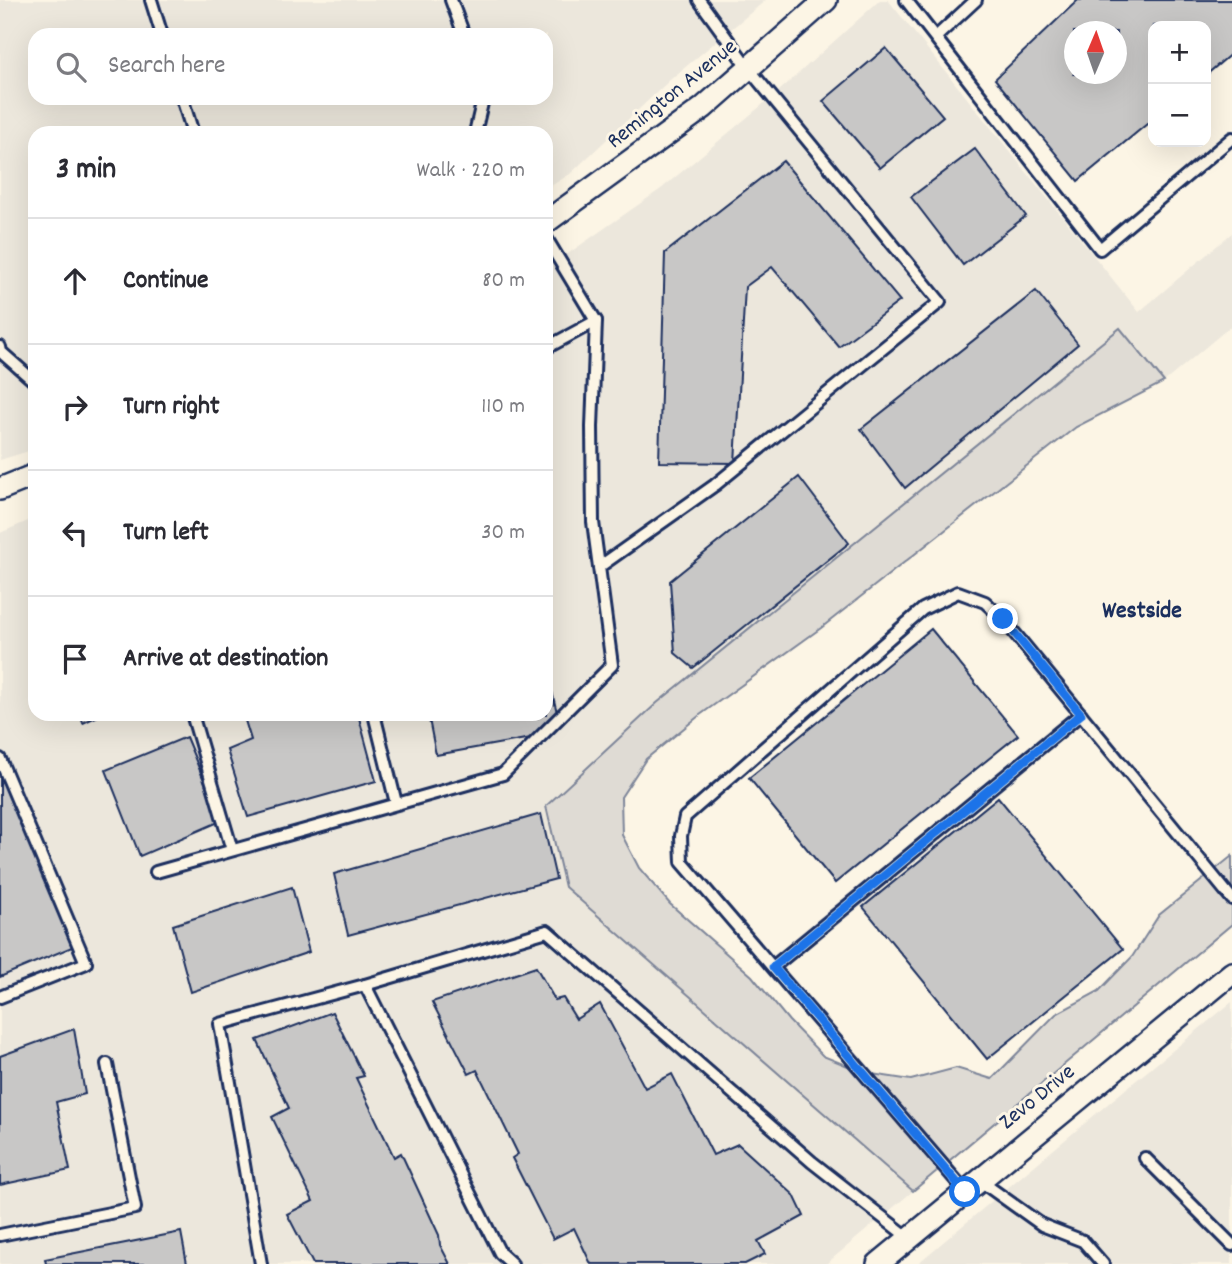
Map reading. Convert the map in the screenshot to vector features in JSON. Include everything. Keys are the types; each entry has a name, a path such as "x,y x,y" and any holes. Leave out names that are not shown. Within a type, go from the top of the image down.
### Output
{"street":[{"name":"Remington Avenue","path":"553,217 693,116 826,0"},
{"path":"0,489 28,478"},
{"name":"Zevo Drive","path":"878,1264 1232,973"}],"lane":[{"path":"151,0 160,28"},
{"path":"451,0 461,28"},
{"path":"599,568 715,485 940,302 749,69 699,0"},
{"path":"906,0 1100,249 1232,138"},
{"path":"936,37 976,0"},
{"path":"184,105 191,126"},
{"path":"477,126 482,105"},
{"path":"156,872 503,774 612,665 593,522 592,427 596,321 553,250"},
{"path":"553,344 596,321"},
{"path":"0,347 28,376"},
{"path":"1104,1264 1083,1241 1042,1225 972,1186 773,967 682,862 681,836 685,817 923,609 958,592 985,601 1003,619 1232,899"},
{"path":"773,967 1081,714"},
{"path":"194,721 232,850"},
{"path":"376,721 396,803"},
{"path":"0,759 86,963 0,997"},
{"path":"261,1264 220,1024 365,985 547,931 812,1163 909,1238"},
{"path":"365,985 500,1253 512,1264"},
{"path":"0,1235 135,1208 107,1064"},
{"path":"1145,1158 1232,1245"}],"shaded area":[{"path":"0,0 766,0 671,79 570,174 553,185 553,126 28,126 28,451 0,460"},
{"path":"880,0 888,0 1139,312 1232,233 1232,325 1164,382 1120,328 657,703 546,806 565,887 913,1191 826,1264 0,1264 0,533 28,521 28,721 553,721 553,264 661,189 779,91"},
{"path":"1120,328 1164,382 1076,427 821,628 700,715 646,759 621,797 622,835 639,868 670,904 752,976 789,1021 823,1056 865,1073 911,1080 956,1068 992,1079 1056,1014 1099,991 1132,957 1159,915 1232,856 1232,924 913,1191 565,887 546,806 657,703"},
{"path":"1232,1002 1232,1264 917,1264 1128,1087"}],"building":[{"path":"1078,0 1232,0 1232,53 1211,71 1211,21 1148,21 1148,123 1078,181 995,79"},
{"path":"886,48 943,116 880,168 823,101"},
{"path":"975,149 1026,216 963,265 911,197"},
{"path":"783,161 900,301 839,347 772,267 745,287 735,463 659,462 665,253"},
{"path":"1036,291 1078,344 905,488 861,429"},
{"path":"799,477 849,543 693,668 675,653 670,581"},
{"path":"931,629 1018,735 835,883 749,778"},
{"path":"553,696 558,717 553,721"},
{"path":"245,721 360,721 376,781 248,817 227,750 251,740"},
{"path":"429,721 553,721 531,738 436,755"},
{"path":"186,737 221,821 140,856 106,770"},
{"path":"0,779 16,801 72,947 0,977"},
{"path":"998,797 1123,949 987,1059 863,907"},
{"path":"541,814 556,879 348,935 334,874"},
{"path":"292,887 309,952 191,992 173,925"},
{"path":"536,967 555,1000 563,998 576,1019 600,1004 645,1088 672,1074 713,1155 738,1144 794,1195 804,1216 758,1241 765,1254 745,1264 591,1264 574,1228 553,1239 512,1158 518,1154 477,1070 469,1074 432,1002"},
{"path":"332,1012 364,1076 356,1078 394,1157 401,1153 450,1264 313,1264 287,1214 313,1201 272,1117 289,1108 257,1040"},
{"path":"74,1029 85,1094 56,1102 70,1170 0,1185 0,1056"},
{"path":"181,1232 187,1264 46,1264 45,1259"}],"district":[{"name":"Westside","path":"1142,612"}],"route":[{"path":"965,1192 773,967 1081,714 1003,619"}]}
